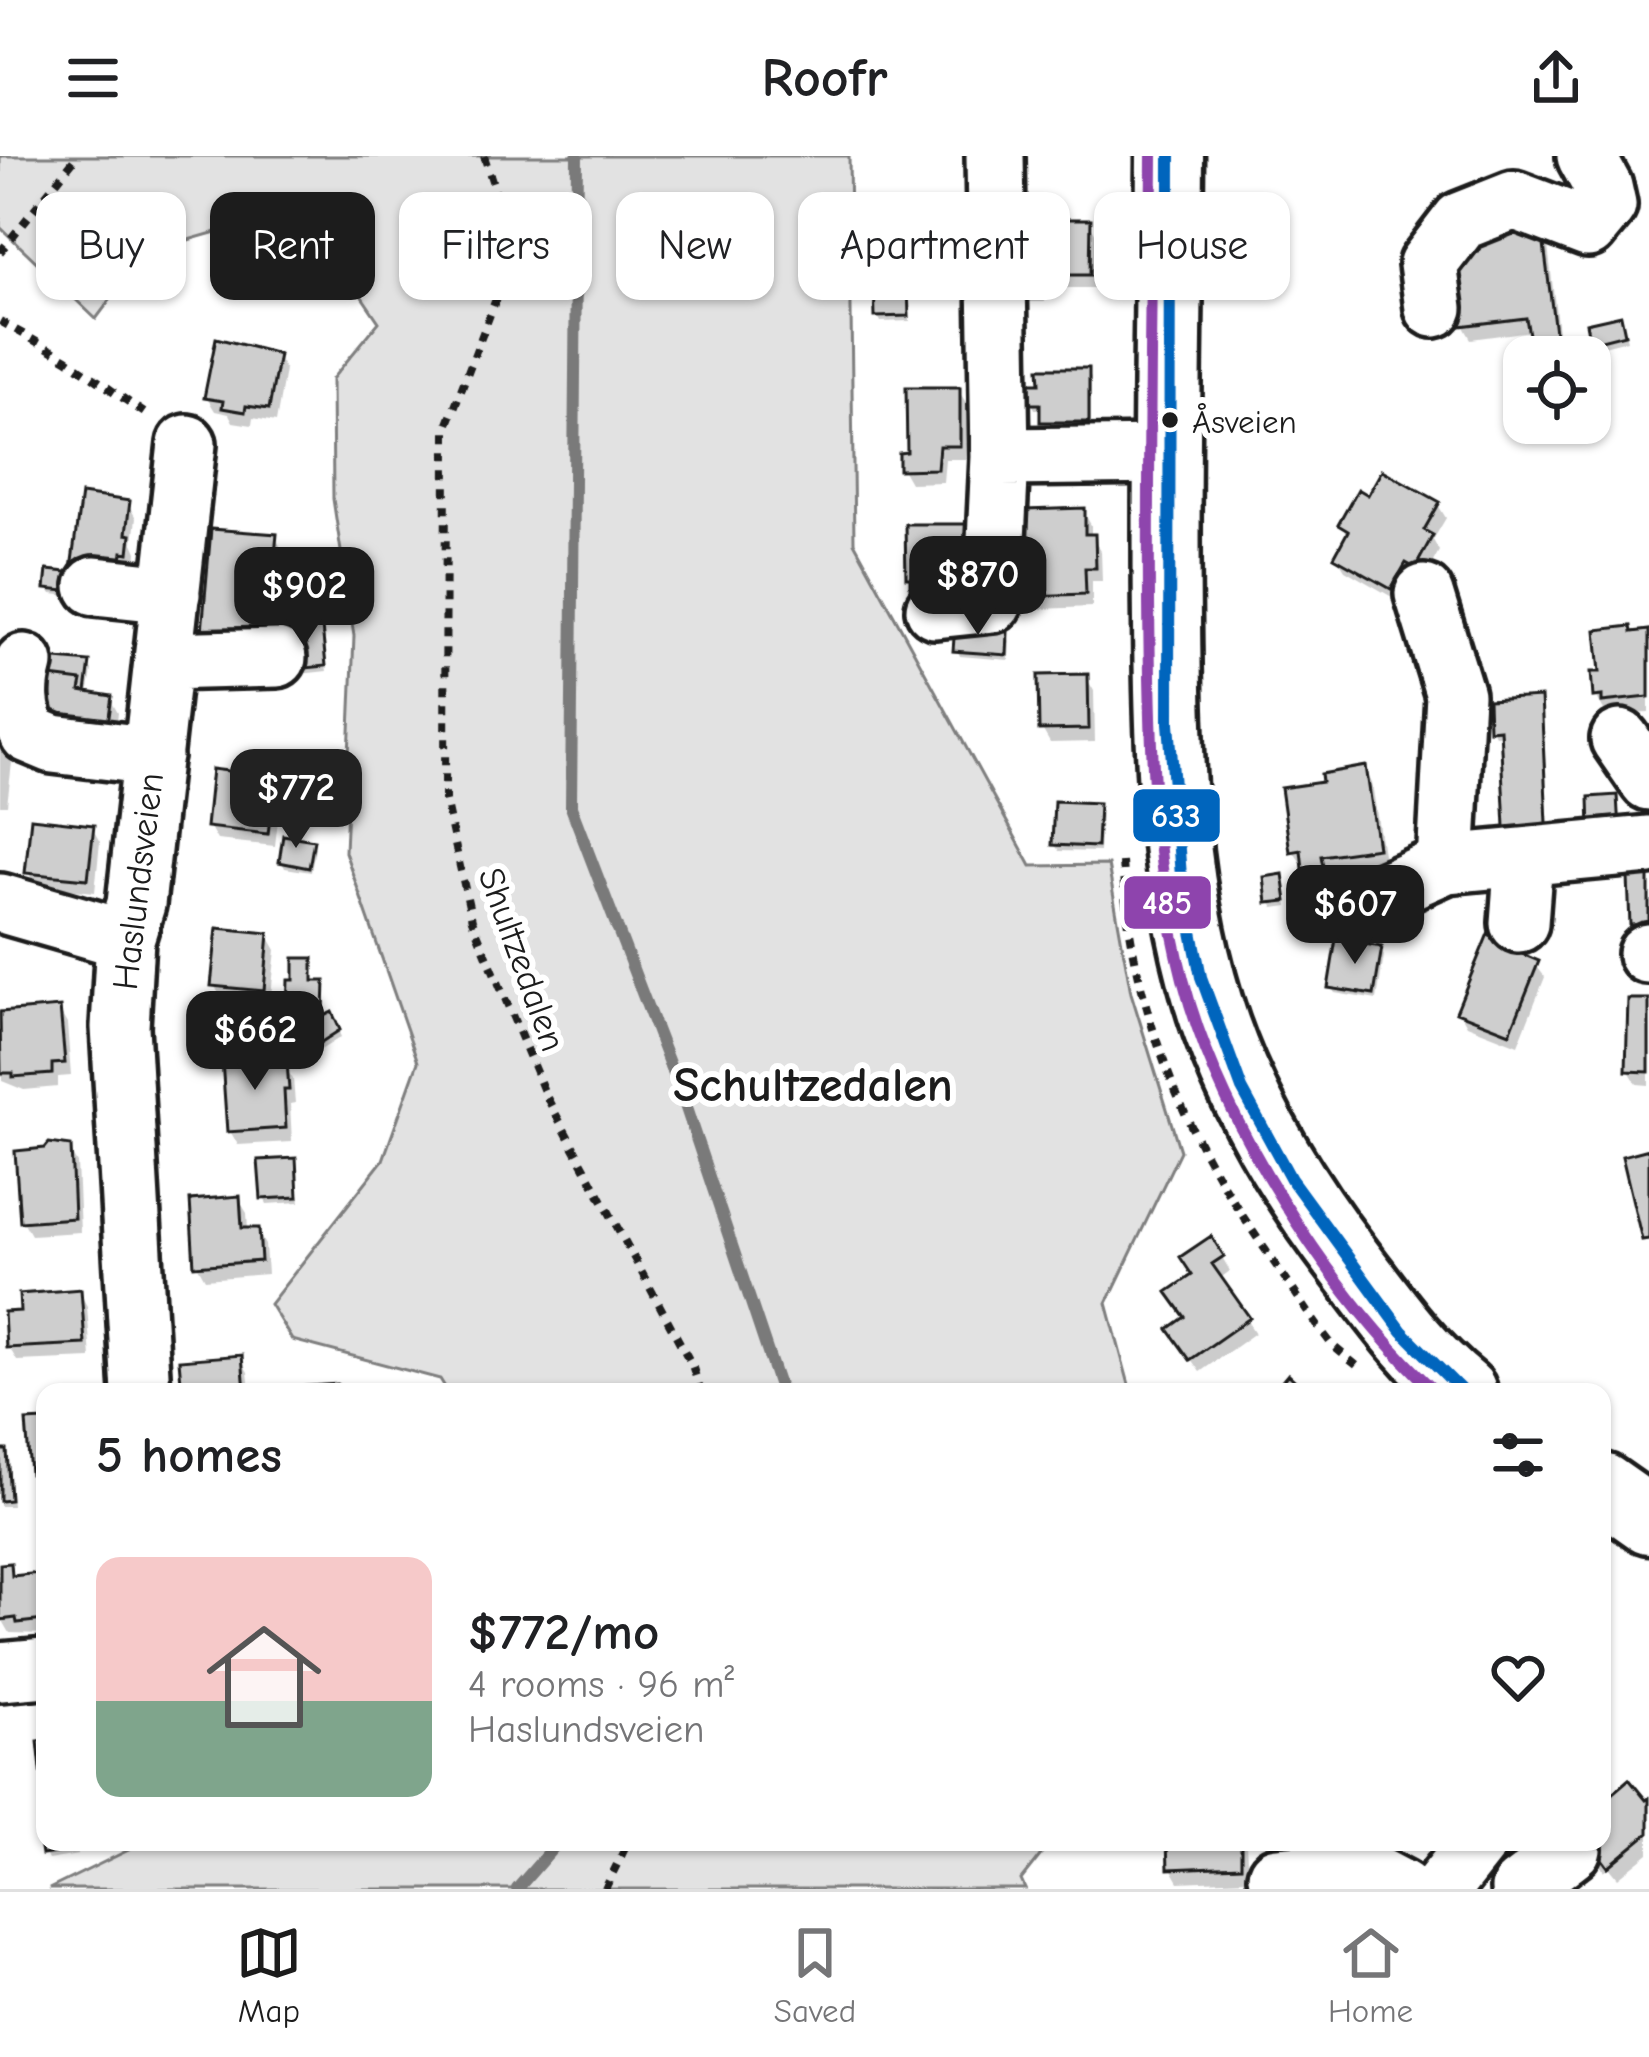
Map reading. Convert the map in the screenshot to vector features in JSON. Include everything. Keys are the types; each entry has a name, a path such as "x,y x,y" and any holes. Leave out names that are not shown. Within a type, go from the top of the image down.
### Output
{"main road":[{"path":"1170,156 1167,455 1154,762 1190,923 1215,1024 1255,1118 1307,1207 1426,1363 1452,1383"},
{"path":"1611,1493 1649,1520"}],"street":[{"path":"935,609 993,603 1000,457 995,156"},
{"path":"1434,308 1428,264 1461,221 1514,200 1588,228 1607,205 1586,156"},
{"name":"Haslundsveien","path":"140,1383 120,1027 125,939 136,904 187,444"},
{"path":"1000,457 1167,455"},
{"path":"95,586 171,594"},
{"path":"1424,594 1455,695 1446,864"},
{"path":"164,661 277,658"},
{"path":"23,663 18,684 20,713 29,734 53,744 153,756"},
{"path":"1349,907 1446,864 1649,844"},
{"path":"1519,923 1524,857"},
{"path":"0,903 125,939"},
{"path":"0,1672 36,1669"},
{"path":"1441,1889 1471,1851"},
{"path":"1520,1889 1569,1851"},
{"path":"1277,1876 1361,1868 1401,1889"}],"path":[{"path":"0,252 77,156"},
{"name":"Shultzedalen","path":"484,156 496,193 499,291 446,429 446,800 472,920 546,1096 698,1383"},
{"path":"0,321 68,359 187,444"},
{"path":"1317,1325 1333,1346 1375,1380"},
{"path":"605,1889 624,1851"}],"shaded area":[{"path":"0,156 849,156 849,192 798,192 798,300 851,300 854,542 1031,866 1108,865 1131,993 1180,1151 1107,1303 1129,1383 442,1383 292,1340 270,1304 383,1160 418,1062 345,852 354,636 333,499 332,379 379,322 364,300 375,300 375,192 210,192 210,234 186,241 186,192 36,192 36,262 0,227"},
{"path":"76,300 110,300 96,319"},
{"path":"127,1851 1044,1851 1021,1880 1025,1889 49,1889"}],"building":[{"path":"1070,219 1091,219 1090,275 1070,275"},
{"path":"1542,229 1555,336 1529,336 1526,318 1460,326 1451,254 1479,249 1477,234"},
{"path":"875,300 908,300 909,316 875,317"},
{"path":"1621,315 1625,334 1589,336 1586,323"},
{"path":"216,338 279,354 269,409 246,406 245,412 222,408 223,401 204,398"},
{"path":"1039,368 1089,368 1089,422 1040,422 1040,404 1029,404 1029,383 1040,383"},
{"path":"906,387 960,387 960,446 939,446 937,469 899,470 899,453 907,452"},
{"path":"1382,470 1440,502 1424,530 1433,535 1415,568 1406,563 1391,589 1334,557 1348,531 1338,525 1358,489 1368,495"},
{"path":"81,494 130,501 129,553 123,552 120,576 71,569"},
{"path":"1085,508 1085,534 1095,534 1096,568 1085,568 1086,594 1028,596 1027,569 1018,569 1017,537 1026,536 1025,510"},
{"path":"905,524 968,524 969,577 949,577 949,595 910,595"},
{"path":"211,529 277,534 266,649 201,643"},
{"path":"47,570 87,574 85,593 45,589"},
{"path":"956,611 995,631 1008,632 1007,655 953,651"},
{"path":"1631,626 1632,632 1649,630 1649,697 1602,702 1602,696 1593,697 1591,672 1600,672 1596,630"},
{"path":"322,627 326,666 285,670 281,631"},
{"path":"45,658 90,662 86,692 80,691 82,681 50,677 49,686 41,685"},
{"path":"1088,674 1089,729 1039,730 1038,675"},
{"path":"50,677 82,681 80,691 112,696 106,737 43,729"},
{"path":"1541,697 1548,844 1506,846 1500,729 1489,730 1488,700"},
{"path":"1366,766 1378,848 1321,856 1323,866 1303,869 1301,850 1290,852 1281,788 1322,782 1321,774"},
{"path":"212,769 275,777 268,834 206,827"},
{"path":"1617,795 1619,831 1590,832 1589,797"},
{"path":"1054,801 1099,803 1097,847 1052,845"},
{"path":"31,818 94,825 88,879 25,873"},
{"path":"283,835 314,840 309,868 279,862"},
{"path":"1283,874 1287,901 1267,903 1264,877"},
{"path":"1649,876 1649,924 1630,925 1628,877"},
{"path":"217,928 269,933 264,991 211,986"},
{"path":"1490,929 1521,941 1517,952 1539,961 1510,1033 1456,1012"},
{"path":"1336,939 1382,947 1374,995 1328,988"},
{"path":"294,958 313,958 313,981 325,981 324,1012 287,1011"},
{"path":"1628,999 1649,999 1649,1072 1626,1071"},
{"path":"60,1007 65,1063 52,1064 52,1074 13,1077 13,1073 1,1073 0,1012"},
{"path":"322,1012 324,1016 332,1012 340,1030 303,1054 289,1032"},
{"path":"281,1056 282,1063 287,1062 289,1090 284,1090 286,1128 227,1132 222,1060"},
{"path":"49,1143 71,1146 74,1218 20,1222 15,1151 45,1148"},
{"path":"1649,1149 1649,1239 1642,1240 1622,1156"},
{"path":"296,1158 298,1197 261,1199 258,1160"},
{"path":"240,1196 242,1228 259,1228 261,1261 194,1266 190,1200"},
{"path":"1211,1236 1224,1256 1212,1264 1250,1318 1190,1360 1168,1329 1185,1317 1167,1292 1192,1275 1180,1257"},
{"path":"81,1289 85,1344 6,1348 4,1312 20,1311 19,1294"},
{"path":"242,1355 244,1383 181,1383 179,1360"},
{"path":"36,1420 36,1474 30,1474 26,1421"},
{"path":"0,1450 7,1450 10,1500 0,1501"},
{"path":"11,1563 12,1576 36,1573 36,1621 0,1620 0,1564"},
{"path":"1629,1779 1649,1798 1649,1833 1608,1867 1599,1855 1595,1860 1592,1851 1611,1851 1611,1794"},
{"path":"1167,1851 1241,1851 1241,1866 1168,1869"}],"waterway":[{"path":"577,156 571,807 685,1105 778,1383"},
{"path":"517,1889 550,1851"}],"transit line":[{"name":"485","path":"1152,156 1149,648 1158,838 1172,932 1200,1033 1251,1145 1318,1254 1356,1305 1426,1383"},
{"name":"633","path":"1170,156 1169,723 1181,876 1201,977 1242,1089 1291,1179 1402,1331 1454,1383"}],"place":[{"name":"Åsveien","path":"1170,420"}],"district":[{"name":"Schultzedalen","path":"813,1084"}]}
